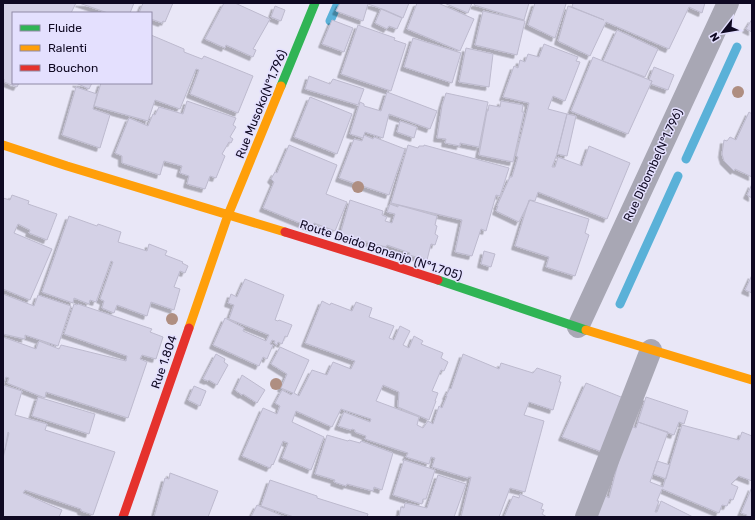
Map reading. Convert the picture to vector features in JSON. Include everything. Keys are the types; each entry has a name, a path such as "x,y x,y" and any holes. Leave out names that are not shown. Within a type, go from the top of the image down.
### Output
{"main road":[{"name":"Rue Musoko(N°1.796)","path":"228,215 315,3"},
{"name":"Route Deido Bonanjo (N°1.705)","path":"3,145 385,263 578,327 752,380"},
{"name":"Rue 1.804","path":"123,517 228,215"}],"street":[{"name":"Rue Dibombe(N°1.796)","path":"578,327 728,3"},
{"path":"586,517 651,350"}],"building":[{"path":"3,3 76,3 72,12 12,12 12,84 18,84 17,87 4,82"},
{"path":"79,3 134,3 130,12 105,12"},
{"path":"143,3 173,3 165,22 163,21 162,23 152,19 152,12 139,12"},
{"path":"224,3 235,3 270,19 253,49 256,50 253,57 226,45 225,48 205,39"},
{"path":"340,3 409,3 403,18 368,4 363,21 336,11"},
{"path":"417,3 438,3 474,19 460,51 407,29"},
{"path":"444,3 472,3 468,13"},
{"path":"475,3 529,3 524,20 474,5"},
{"path":"535,3 566,4 555,38 528,25"},
{"path":"573,3 705,3 702,13 689,7 669,49 606,22 590,56 558,41 568,6 604,20 572,7"},
{"path":"275,6 285,10 281,21 271,17"},
{"path":"381,9 402,18 397,29 389,26 387,29 375,23"},
{"path":"483,11 525,21 517,55 475,45"},
{"path":"752,19 752,32 746,29"},
{"path":"332,20 353,28 344,52 322,44"},
{"path":"358,25 395,38 394,40 406,44 391,91 341,74"},
{"path":"617,30 658,49 645,77 603,61"},
{"path":"152,35 184,49 184,52 202,59 204,56 253,76 238,113 190,94 199,70 196,69 180,109 155,100 148,121 94,106 101,84 152,84"},
{"path":"413,38 461,53 452,83 404,67"},
{"path":"544,44 578,57 576,61 580,62 565,101 553,96 548,109 567,114 557,154 552,167 555,167 558,157 582,166 589,146 630,163 607,219 538,192 535,201 530,200 519,222 496,211 510,177 512,177 518,157 516,156 529,103 503,97 514,66 518,68 520,60 525,62 528,54 539,57"},
{"path":"466,48 493,54 489,87 459,82"},
{"path":"593,57 652,81 628,134 571,111"},
{"path":"654,67 674,75 668,90 651,84 652,81 649,80"},
{"path":"309,76 330,84 333,79 364,89 358,105 305,89"},
{"path":"78,84 92,84 89,89"},
{"path":"76,87 97,94 93,109 110,115 100,148 62,135"},
{"path":"387,92 437,111 430,129 389,114 383,138 365,132 363,138 350,134 360,102 364,104 364,106 381,111"},
{"path":"446,93 488,102 479,147 460,143 460,146 445,143 446,139 437,138 442,106"},
{"path":"310,97 352,114 337,154 294,137"},
{"path":"187,101 236,118 233,125 236,127 230,137 233,139 231,143 229,142 222,154 225,156 216,178 210,176 205,189 187,184 189,176 180,173 182,166 164,161 160,175 122,163 122,156 115,153 129,118 148,126 153,114 155,115 159,107 183,114"},
{"path":"501,101 523,105 522,112 524,112 513,162 479,155 489,105 500,107"},
{"path":"749,112 752,114 752,177 735,169 734,171 724,161 722,154 724,140 727,141 730,137 736,140"},
{"path":"567,114 576,116 567,156 557,154"},
{"path":"400,121 417,127 414,138 397,132"},
{"path":"364,135 373,139 374,137 405,149 389,195 339,178 354,139 362,141"},
{"path":"289,145 337,165 326,194 347,202 335,231 314,223 312,228 263,208 274,182 271,179 275,172 277,173"},
{"path":"408,145 418,148 419,146 424,145 509,168 500,196 496,195 486,231 481,229 472,256 455,252 462,220 391,203"},
{"path":"752,184 752,198 747,195"},
{"path":"12,195 29,201 28,204 57,214 47,240 29,233 30,230 18,224 14,233 52,249 30,300 3,289 3,198 10,200"},
{"path":"350,200 383,211 382,215 387,217 385,221 392,223 395,214 387,212 390,204 437,216 435,234 438,236 435,245 431,244 427,260 409,255 410,253 387,245 386,247 340,235"},
{"path":"529,200 589,219 585,233 589,235 575,276 546,267 549,257 515,246"},
{"path":"69,216 97,226 98,224 121,232 118,242 147,251 149,244 167,251 165,255 183,262 182,263 188,266 185,273 180,271 174,287 180,289 174,310 151,302 147,316 117,305 114,313 102,308 104,301 100,299 113,262 111,261 96,302 90,300 89,304 74,298 73,303 42,292"},
{"path":"484,251 495,254 491,267 481,264"},
{"path":"752,275 752,293 745,290"},
{"path":"245,279 284,295 275,320 292,325 282,344 278,342 277,345 274,343 275,341 272,340 270,344 273,345 267,359 263,357 259,366 213,345 225,318 244,328 243,331 266,341 269,335 229,319 234,305 228,303 231,294 237,297"},
{"path":"3,294 34,306 38,295 71,306 58,346 25,335 25,339 3,334"},
{"path":"322,301 330,305 331,303 352,311 356,302 372,308 369,317 394,326 389,338 394,340 400,326 410,331 403,345 409,348 414,336 423,341 421,344 443,353 441,358 448,362 444,371 441,370 432,391 438,393 429,420 398,407 399,392 383,385 376,401 419,417 417,425 423,428 428,421 433,424 439,406 442,408 446,396 450,388 451,389 463,354 499,369 501,363 533,373 537,368 561,376 559,382 561,382 553,410 529,402 524,415 544,421 525,492 510,488 499,517 461,517 471,477 468,478 432,467 435,458 431,457 429,464 406,457 408,453 365,439 366,436 355,432 355,430 338,426 344,412 370,422 371,419 341,409 332,427 296,411 292,422 324,437 311,470 282,458 288,443 283,441 273,465 272,464 270,468 242,456 263,408 277,414 280,406 275,403 282,390 291,395 293,393 281,388 287,374 271,364 280,347 309,360 294,393 299,396 312,370 327,375 333,362 351,369 355,361 305,343"},
{"path":"74,304 78,304 152,329 150,332 163,337 156,359 142,355 140,359 147,362 128,418 46,392 45,398 7,383 9,378 6,377 3,383 3,337 36,349 39,341 59,349 61,345 126,361 127,356 64,334"},
{"path":"216,354 225,359 224,362 228,365 217,385 209,380 203,379"},
{"path":"242,375 265,390 257,403 235,390"},
{"path":"586,383 626,399 605,453 562,437"},
{"path":"3,385 22,391 15,415 47,424 45,430 115,452 93,515 81,511 81,509 25,490 23,493 62,510 59,517 3,517 3,458 5,450 3,450"},
{"path":"194,386 206,391 200,406 188,400"},
{"path":"38,397 95,414 89,434 32,416"},
{"path":"646,397 688,411 684,424 679,422 674,435 638,422"},
{"path":"638,422 668,432 650,482 663,487 682,425 739,440 742,432 752,436 752,481 739,476 731,484 738,487 733,500 730,499 727,506 722,505 719,513 662,489 657,501 659,501 655,512 657,512 661,501 693,517 594,517 603,494 609,498 628,425 636,428"},
{"path":"327,435 348,441 360,443 361,441 393,453 382,490 374,487 373,491 347,484 346,486 334,482 335,480 315,474"},
{"path":"404,460 435,470 426,499 423,499 422,504 393,495"},
{"path":"657,461 670,465 666,479 653,474"},
{"path":"170,473 218,491 208,517 154,517 165,478 169,479"},
{"path":"438,475 466,484 454,517 399,517 401,507 404,508 405,503 427,508"},
{"path":"270,480 317,496 317,498 368,514 367,517 294,517 261,506"},
{"path":"752,487 752,517 746,517 747,515 741,513"},
{"path":"520,494 543,504 541,509 544,510 542,514 547,517 504,517 513,496 519,498"},
{"path":"257,505 285,517 251,517"}],"waterway":[{"path":"330,21 338,3"},
{"path":"686,159 737,47"},
{"path":"620,304 678,176"}],"traffic: fast":[{"path":"281,86 315,3"},
{"path":"438,280 586,330"}],"traffic: slow":[{"path":"189,328 228,215 281,86"},
{"path":"3,145 285,232"},
{"path":"586,330 752,380"}],"traffic: jam":[{"path":"285,232 438,280"},
{"path":"123,517 189,328"}]}
